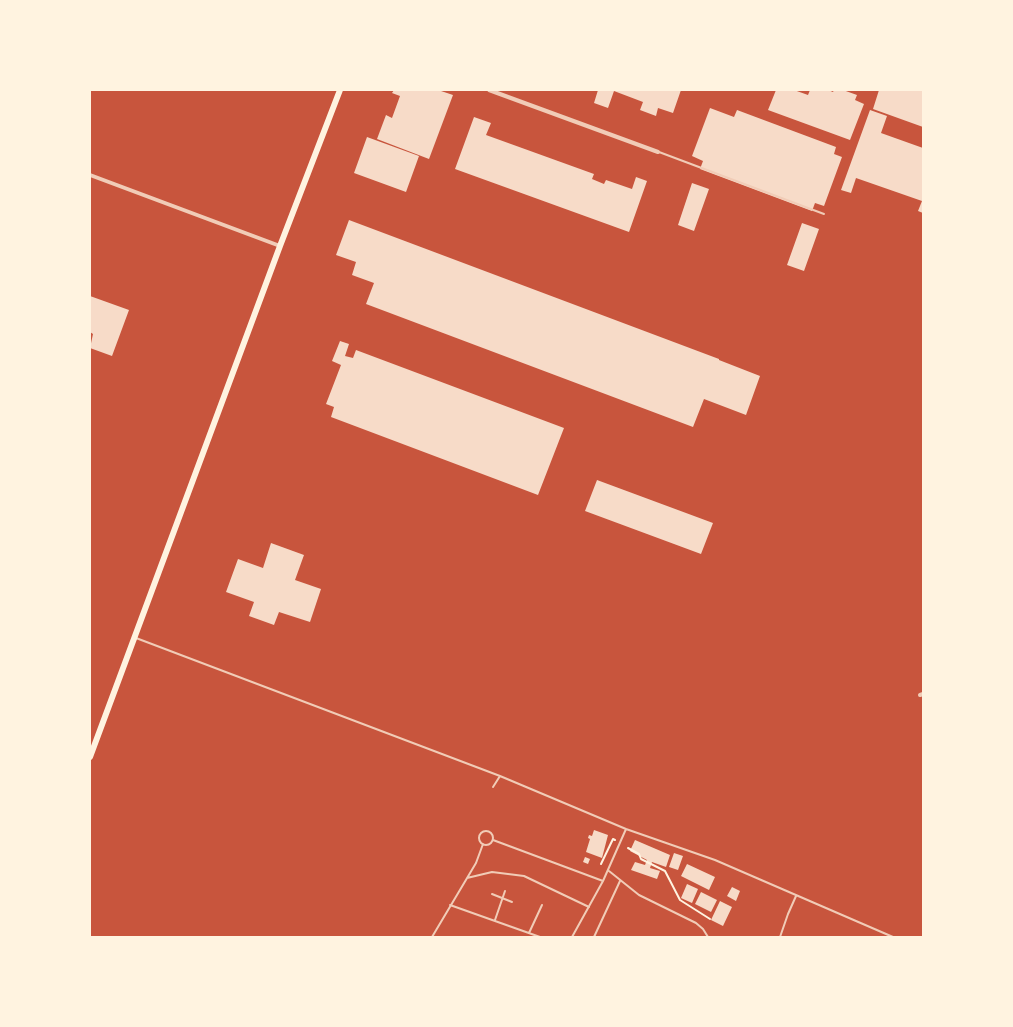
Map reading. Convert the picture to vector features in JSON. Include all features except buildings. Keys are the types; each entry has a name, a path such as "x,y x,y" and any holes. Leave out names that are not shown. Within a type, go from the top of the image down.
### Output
{"main road":[{"path":"90,757 280,246 340,90"}],"street":[{"path":"489,90 658,152"},
{"path":"90,175 280,246"}],"lane":[{"path":"658,152 824,214"},
{"path":"135,638 500,776 626,828 715,860 893,937"},
{"path":"493,787 500,776"},
{"path":"572,937 608,871 626,828"},
{"path":"484,831 490,832 494,837 493,840 489,845 483,844 479,839 484,831"},
{"path":"493,840 603,881"},
{"path":"432,937 467,878 483,844"},
{"path":"608,871 639,895 696,923 703,929 708,937"},
{"path":"467,878 492,872 524,876 589,907"},
{"path":"594,937 620,881"},
{"path":"495,920 505,891"},
{"path":"492,894 512,902"},
{"path":"780,937 796,896"},
{"path":"450,905 540,937"},
{"path":"529,932 542,905"}],"path":[{"path":"601,864 613,839 615,841 616,837"},
{"path":"628,848 639,854 640,860 665,871 680,900 710,919"}]}
